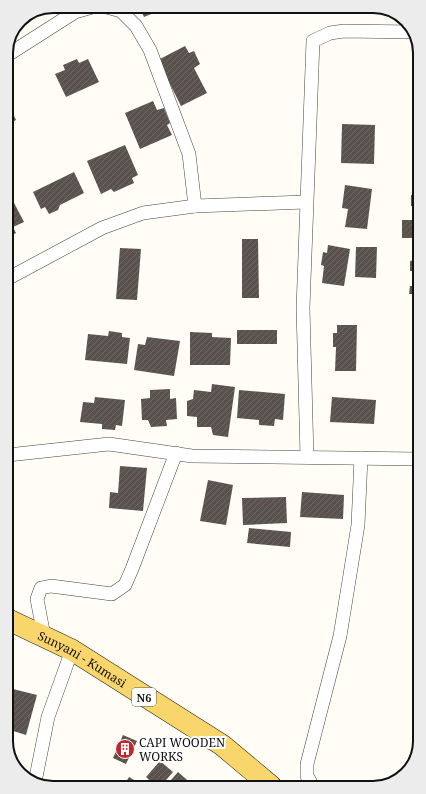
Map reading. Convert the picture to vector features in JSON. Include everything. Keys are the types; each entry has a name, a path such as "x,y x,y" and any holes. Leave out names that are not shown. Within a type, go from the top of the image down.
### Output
{"main road":[{"name":"Sunyani - Kumasi","path":"13,622 72,650 222,745 264,781"}],"street":[{"path":"13,52 73,13"},
{"path":"123,13 136,26 150,50 189,154 195,206"},
{"path":"308,457 303,308 313,41 330,33 344,31 407,32"},
{"path":"13,276 102,228 143,213 195,206 306,202"},
{"path":"13,454 109,444 192,456 413,459"},
{"path":"44,636 37,599 42,588 51,586 112,594 125,585 140,553 176,453"},
{"path":"310,781 307,776 307,764 340,636 358,525 362,458"},
{"path":"36,777 48,717 72,650"}],"building":[{"path":"142,13 154,13 144,17"},
{"path":"185,46 189,53 194,51 200,64 194,68 207,93 181,106 158,60"},
{"path":"77,59 79,63 88,59 99,82 66,97 55,74 65,70 63,65"},
{"path":"153,101 157,110 164,108 170,123 167,125 172,135 140,149 125,113"},
{"path":"13,113 16,120 13,122"},
{"path":"342,124 375,125 374,164 341,163"},
{"path":"125,145 138,175 132,178 134,183 114,192 111,189 101,194 87,161"},
{"path":"74,172 84,193 60,205 58,210 49,214 45,207 41,209 33,192"},
{"path":"345,185 372,189 367,229 345,227 348,209 342,208"},
{"path":"411,195 413,195 413,206 411,206"},
{"path":"13,201 24,222 13,227"},
{"path":"402,220 413,220 413,238 402,238"},
{"path":"13,227 16,233 13,235"},
{"path":"242,239 258,239 259,298 242,298"},
{"path":"328,245 350,249 344,286 322,283 324,266 321,265 323,252 327,253"},
{"path":"356,247 377,247 376,278 355,277"},
{"path":"120,248 141,249 137,300 116,299"},
{"path":"413,260 413,271 410,271 410,261"},
{"path":"410,286 413,286 413,294 409,294"},
{"path":"337,325 357,325 356,371 335,371 336,347 333,347 333,333 337,333"},
{"path":"237,330 277,330 277,344 237,344"},
{"path":"109,331 122,333 122,337 130,338 127,364 85,360 88,334 108,336"},
{"path":"190,332 212,333 212,337 231,338 230,365 190,365"},
{"path":"147,337 180,341 174,376 134,370 138,344 145,345"},
{"path":"212,384 235,387 228,437 213,435 211,427 197,427 197,417 187,416 187,401 193,399 194,390 211,392"},
{"path":"170,389 170,399 176,398 177,419 166,420 167,426 151,427 148,420 142,420 141,399 150,398 150,390"},
{"path":"239,390 285,394 283,420 275,419 274,426 259,425 259,420 237,418"},
{"path":"95,397 125,400 122,426 116,425 115,430 102,429 102,424 80,422 83,402 94,403"},
{"path":"332,397 376,400 374,424 330,422"},
{"path":"120,466 147,468 143,511 109,508 110,492 118,493"},
{"path":"208,480 233,485 226,525 200,521"},
{"path":"302,492 344,495 343,519 300,517"},
{"path":"286,497 287,523 243,525 242,498"},
{"path":"249,528 291,532 290,547 247,543"},
{"path":"13,689 37,695 26,735 13,731"},
{"name":"CAPI WOODEN WORKS","path":"123,735 137,741 126,764 113,758"},
{"path":"160,761 173,772 165,781 150,781 146,777"},
{"path":"178,772 188,781 170,781"},
{"path":"129,777 136,781 127,781"}],"place":[{"name":"CAPI WOODEN WORKS","path":"125,749"}]}
